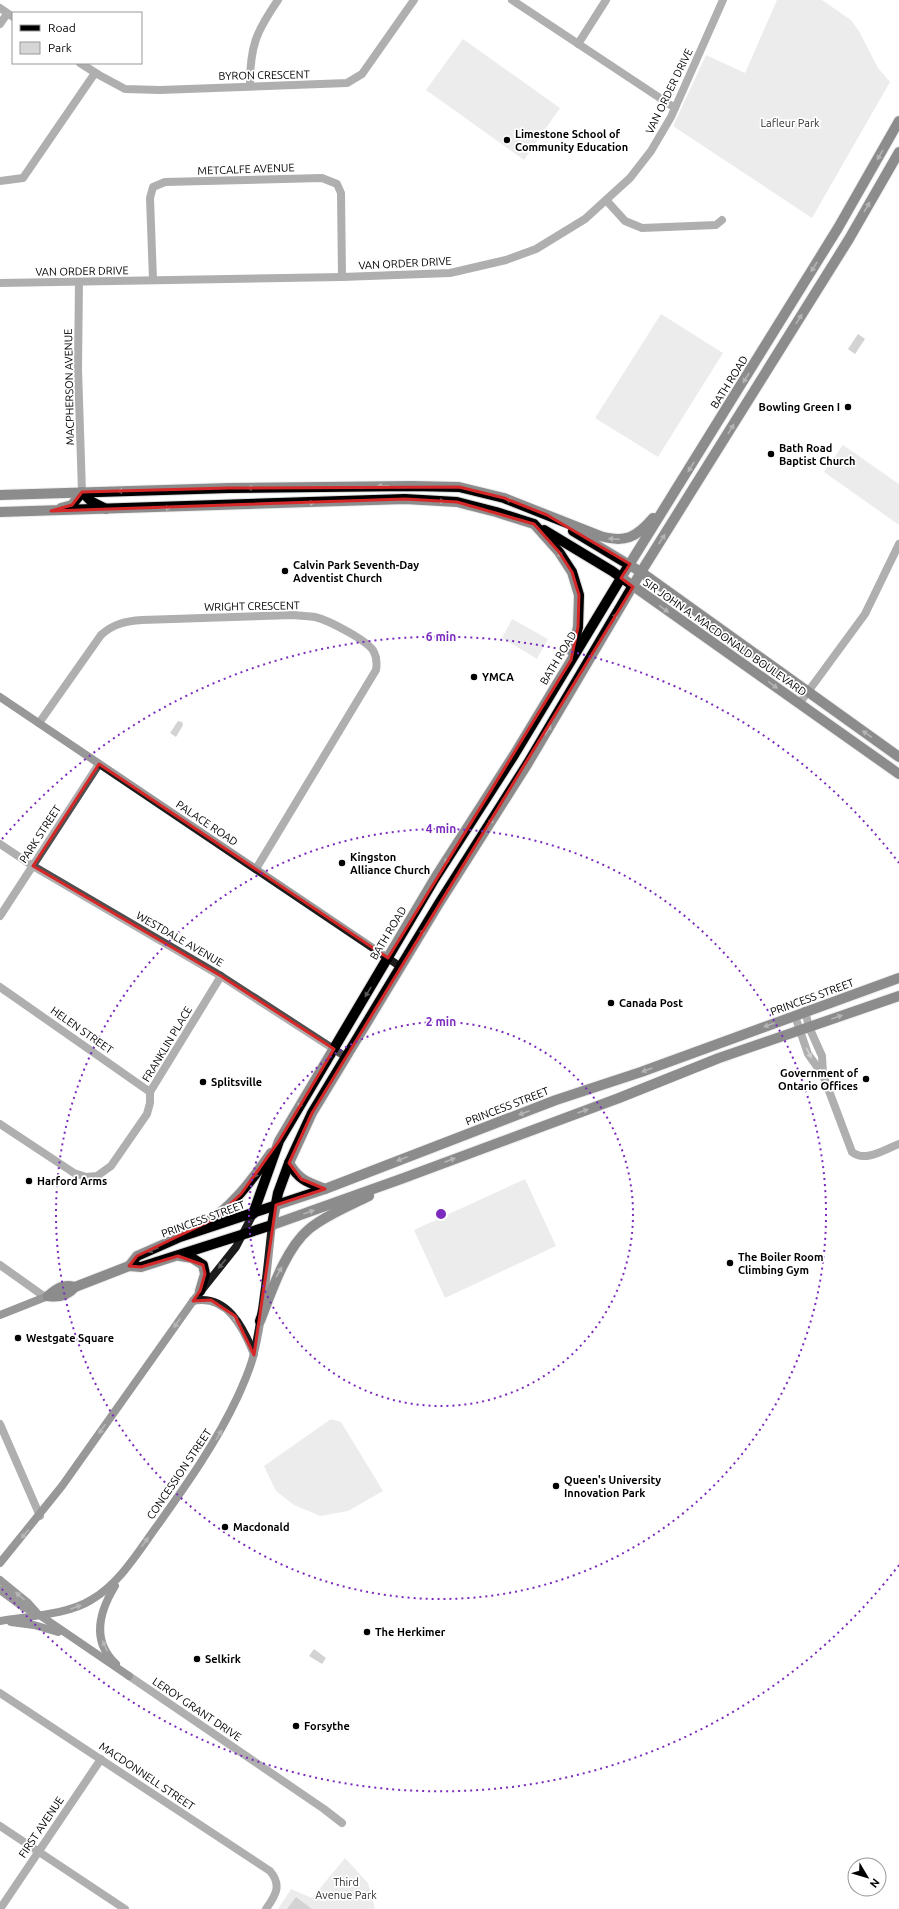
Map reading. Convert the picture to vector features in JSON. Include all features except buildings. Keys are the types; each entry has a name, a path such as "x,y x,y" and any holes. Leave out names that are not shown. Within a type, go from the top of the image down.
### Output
{"main road":[{"name":"BATH ROAD","path":"253,1214 279,1141 388,958 621,578 834,235 899,121"},
{"path":"272,1225 278,1193 289,1163 312,1113 528,763 641,572 845,245 899,152"},
{"path":"0,495 234,488 412,486 459,488 504,498 600,536 614,540 627,538 644,529 675,492"},
{"path":"82,492 92,502 109,510"},
{"path":"0,512 51,511 72,505 82,492"},
{"name":"SIR JOHN A. MACDONALD BOULEVARD","path":"51,511 405,499 457,502 496,512 534,524 621,578 899,774"},
{"name":"SIR JOHN A. MACDONALD BOULEVARD","path":"547,515 630,564 899,757"},
{"path":"534,524 559,552 572,572 578,595 578,627 571,660"},
{"name":"PALACE ROAD","path":"0,697 401,967"},
{"name":"PRINCESS STREET","path":"129,1266 137,1256 180,1237 325,1189 556,1100 641,1072 899,978"},
{"name":"PRINCESS STREET","path":"0,1315 46,1296 56,1289 66,1285 75,1287 129,1266 141,1267 272,1225 619,1098 719,1058 899,996"},
{"path":"180,1237 223,1212 251,1182 279,1141"},
{"path":"289,1163 295,1174 301,1179 325,1189"},
{"path":"260,1321 277,1275 301,1237 309,1229 320,1222 401,1179"},
{"path":"0,1564 40,1516 192,1301 236,1247 253,1214"},
{"name":"CONCESSION STREET","path":"0,1621 68,1609 90,1601 106,1590 122,1573 205,1458 226,1421 244,1382 254,1355 260,1321 272,1225"},
{"path":"178,1256 192,1258 203,1265 205,1274 200,1291"},
{"path":"192,1301 211,1300 235,1316 245,1332 254,1355"},
{"path":"122,1573 103,1608 99,1628 106,1650 114,1662 129,1676"},
{"name":"LEROY GRANT DRIVE","path":"0,1580 27,1602 38,1614"},
{"name":"LEROY GRANT DRIVE","path":"0,1590 23,1607 38,1614 129,1676"},
{"path":"0,1621 40,1626 73,1638"}],"street":[{"path":"250,85 250,58 254,42 261,24 278,0"},
{"name":"BYRON CRESCENT","path":"82,64 125,88 160,90 250,85 334,85 355,80 371,63 414,0"},
{"path":"512,0 675,108"},
{"path":"578,44 606,0"},
{"name":"VAN ORDER DRIVE","path":"0,283 450,274 506,260 536,249 585,219 630,178 651,151 675,108 723,0"},
{"path":"0,8 10,16 0,24"},
{"path":"0,181 23,178 94,72"},
{"name":"METCALFE AVENUE","path":"153,280 150,198 153,188 165,182 322,178 337,184 341,193 342,277"},
{"path":"606,200 625,220 642,228 716,225 722,220"},
{"name":"MACPHERSON AVENUE","path":"79,282 78,369 82,492"},
{"path":"799,704 865,614 899,544"},
{"name":"WRIGHT CRESCENT","path":"39,723 101,635 108,629 124,622 142,620 294,615 316,617 335,625 369,646 376,657 376,670 256,869"},
{"name":"PARK STREET","path":"0,916 99,764"},
{"name":"WESTDALE AVENUE","path":"0,844 32,866 221,976 346,1057"},
{"name":"FRANKLIN PLACE","path":"0,1124 74,1173 91,1177 107,1171 147,1114 150,1104 150,1092 221,976"},
{"name":"HELEN STREET","path":"0,986 150,1092"},
{"path":"805,1012 804,1028 808,1054 823,1075 852,1152 857,1157 865,1157 899,1144"},
{"path":"795,1016 822,1056 823,1075"},
{"path":"0,1265 46,1296"},
{"path":"0,1424 40,1516"},
{"name":"LEROY GRANT DRIVE","path":"129,1676 324,1809 342,1823"},
{"name":"MACDONNELL STREET","path":"0,1693 101,1758 270,1871 277,1883 277,1891 266,1909"},
{"name":"FIRST AVENUE","path":"0,1909 101,1758"},
{"path":"0,1826 125,1909"}],"highlighted area":[{"path":"459,487 504,498 547,515 630,564 621,578 633,587 312,1113 289,1163 301,1179 325,1189 276,1205 254,1355 235,1316 211,1300 193,1301 200,1291 205,1274 203,1265 178,1256 141,1267 129,1266 137,1256 214,1219 241,1194 279,1141 334,1049 221,976 33,866 99,764 388,958 571,660 578,627 579,595 572,572 559,552 534,524 457,502 405,499 51,511 72,505 82,492 229,488"}],"green space":[{"name":"Lafleur Park","path":"777,0 822,0 851,20 859,31 878,68 890,82 812,218 673,126 706,55 745,73"},
{"path":"463,39 560,108 524,160 426,90"},
{"path":"661,314 723,353 658,457 595,418"},
{"path":"843,445 899,484 899,525 824,472"},
{"path":"512,619 548,639 537,659 502,638"},
{"path":"525,1179 556,1246 445,1298 414,1230"},
{"path":"331,1419 341,1422 383,1491 348,1511 320,1516 294,1505 276,1491 264,1466"},
{"name":"Third Avenue Park","path":"345,1858 368,1883 375,1909 278,1909 291,1889 312,1898"}],"shaded area":[{"path":"858,334 865,339 855,354 848,349"},
{"path":"178,721 182,722 183,725 176,737 170,733"},
{"path":"314,1649 326,1658 322,1664 309,1656"},
{"path":"296,1897 312,1909 287,1909"}],"place":[{"name":"Limestone School of Community Education","path":"507,140"},
{"name":"Bowling Green I","path":"848,407"},
{"name":"Bath Road Baptist Church","path":"771,454"},
{"name":"Calvin Park Seventh-Day Adventist Church","path":"285,571"},
{"name":"YMCA","path":"474,677"},
{"name":"Kingston Alliance Church","path":"342,863"},
{"name":"Canada Post","path":"611,1003"},
{"name":"Government of Ontario Offices","path":"866,1079"},
{"name":"Splitsville","path":"203,1082"},
{"name":"Harford Arms","path":"29,1181"},
{"name":"The Boiler Room Climbing Gym","path":"730,1263"},
{"name":"Westgate Square","path":"18,1338"},
{"name":"Queen's University Innovation Park","path":"556,1486"},
{"name":"Macdonald","path":"225,1527"},
{"name":"The Herkimer","path":"367,1632"},
{"name":"Selkirk","path":"197,1659"},
{"name":"Forsythe","path":"296,1726"}]}
